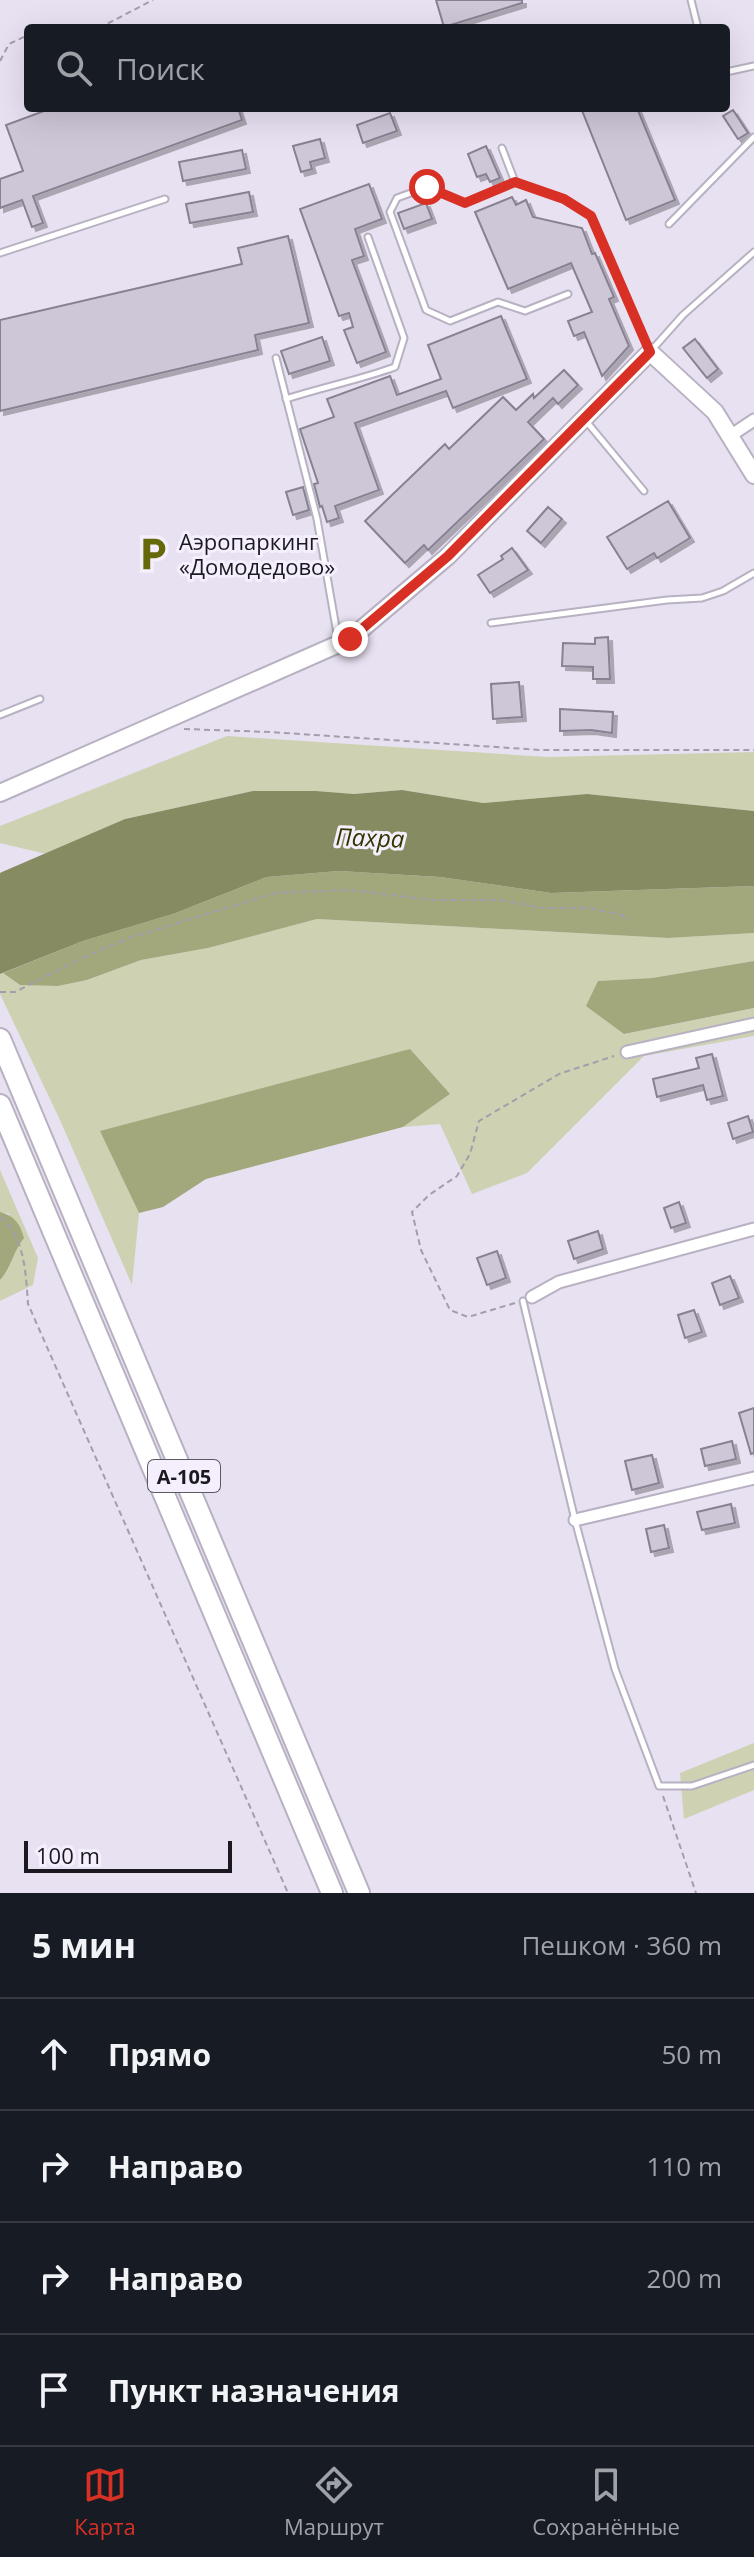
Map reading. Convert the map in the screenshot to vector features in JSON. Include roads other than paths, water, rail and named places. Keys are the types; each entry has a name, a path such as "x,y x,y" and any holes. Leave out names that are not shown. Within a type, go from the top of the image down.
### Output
{"highway":[{"name":"А-105","path":"0,1039 359,1893"},
{"name":"А-105","path":"0,1105 332,1893"}],"street":[{"path":"0,793 350,639 448,556 650,352 715,412 754,475"},
{"path":"730,436 754,420"},
{"path":"627,1052 754,1024"},
{"path":"528,1299 559,1282 754,1229"},
{"path":"575,1520 754,1478"}],"lane":[{"path":"691,0 697,24"},
{"path":"730,71 754,66"},
{"path":"669,224 754,137"},
{"path":"502,148 515,182"},
{"path":"568,294 525,311 498,302 450,321 426,310 390,212 397,198 427,187 465,203 515,182 564,199 591,216 650,352 683,315 754,252"},
{"path":"0,253 165,199"},
{"path":"286,399 395,367 404,338 368,237"},
{"path":"276,358 317,519 339,644"},
{"path":"585,419 644,491"},
{"path":"491,623 702,598 723,591 754,573"},
{"path":"0,715 40,699"},
{"path":"528,1299 575,1520 615,1669 659,1786 692,1786 754,1765"}],"water":[{"name":"Пахра","path":"402,790 483,803 587,794 754,811 754,886 551,893 440,877 339,871 267,877 173,914 83,941 0,974 2,872 125,819 253,791 354,794"}],"place":[{"name":"Аэропаркинг «Домодедово»","path":"153,554"}]}
